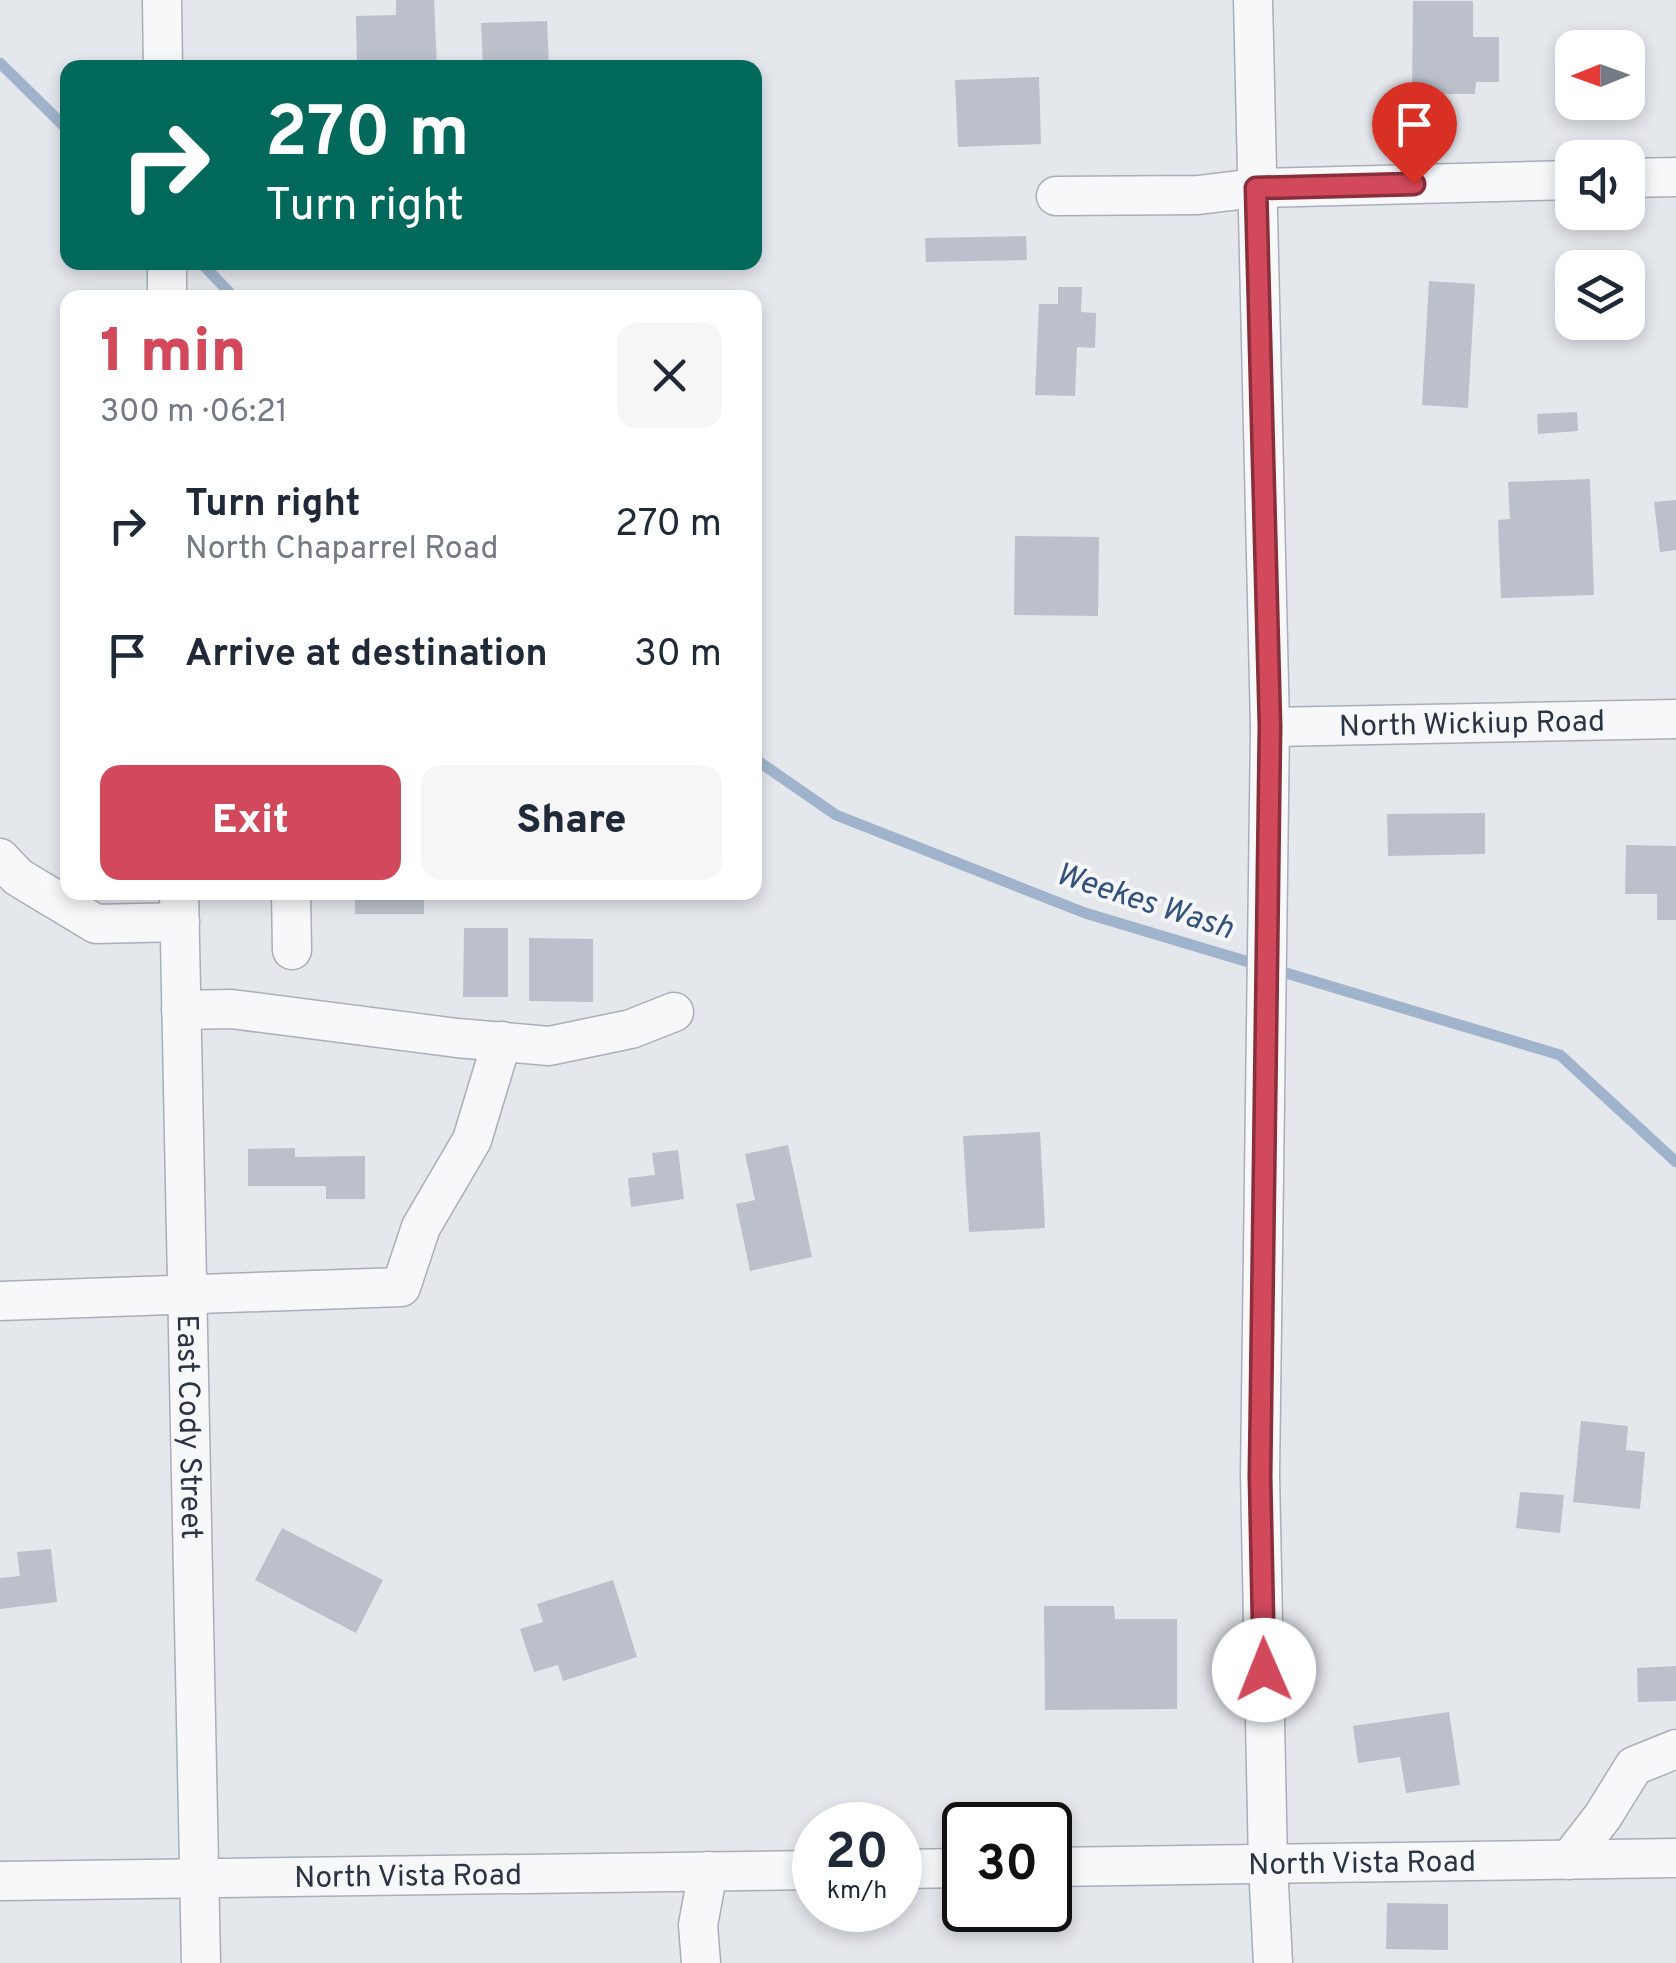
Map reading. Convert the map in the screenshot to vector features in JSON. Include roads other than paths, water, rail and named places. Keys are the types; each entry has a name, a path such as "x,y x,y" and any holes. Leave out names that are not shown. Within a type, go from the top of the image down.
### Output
{"street":[{"path":"162,0 163,60"},
{"path":"1253,0 1270,726 1260,1476 1273,1963"},
{"path":"1645,178 1676,177"},
{"path":"1056,196 1198,196 1256,188 1555,180"},
{"name":"North Wickiup Road","path":"1270,726 1676,718"},
{"path":"0,858 18,877 96,924 180,907"},
{"path":"291,900 292,950"},
{"name":"East Cody Street","path":"180,907 200,1963"},
{"path":"182,1010 231,1008 549,1046 631,1029 674,1012"},
{"path":"0,1301 401,1287 421,1227 472,1140 502,1042"},
{"path":"1570,1860 1634,1766 1676,1749"},
{"name":"North Vista Road","path":"1072,1867 1676,1858"},
{"name":"North Vista Road","path":"0,1881 792,1870"},
{"path":"701,1963 698,1925 708,1871"}],"waterway":[{"name":"Weekes Wash","path":"0,63 60,122"},
{"name":"Weekes Wash","path":"208,270 227,290"},
{"name":"Weekes Wash","path":"762,764 836,815 1085,913 1560,1055 1676,1162"}]}
